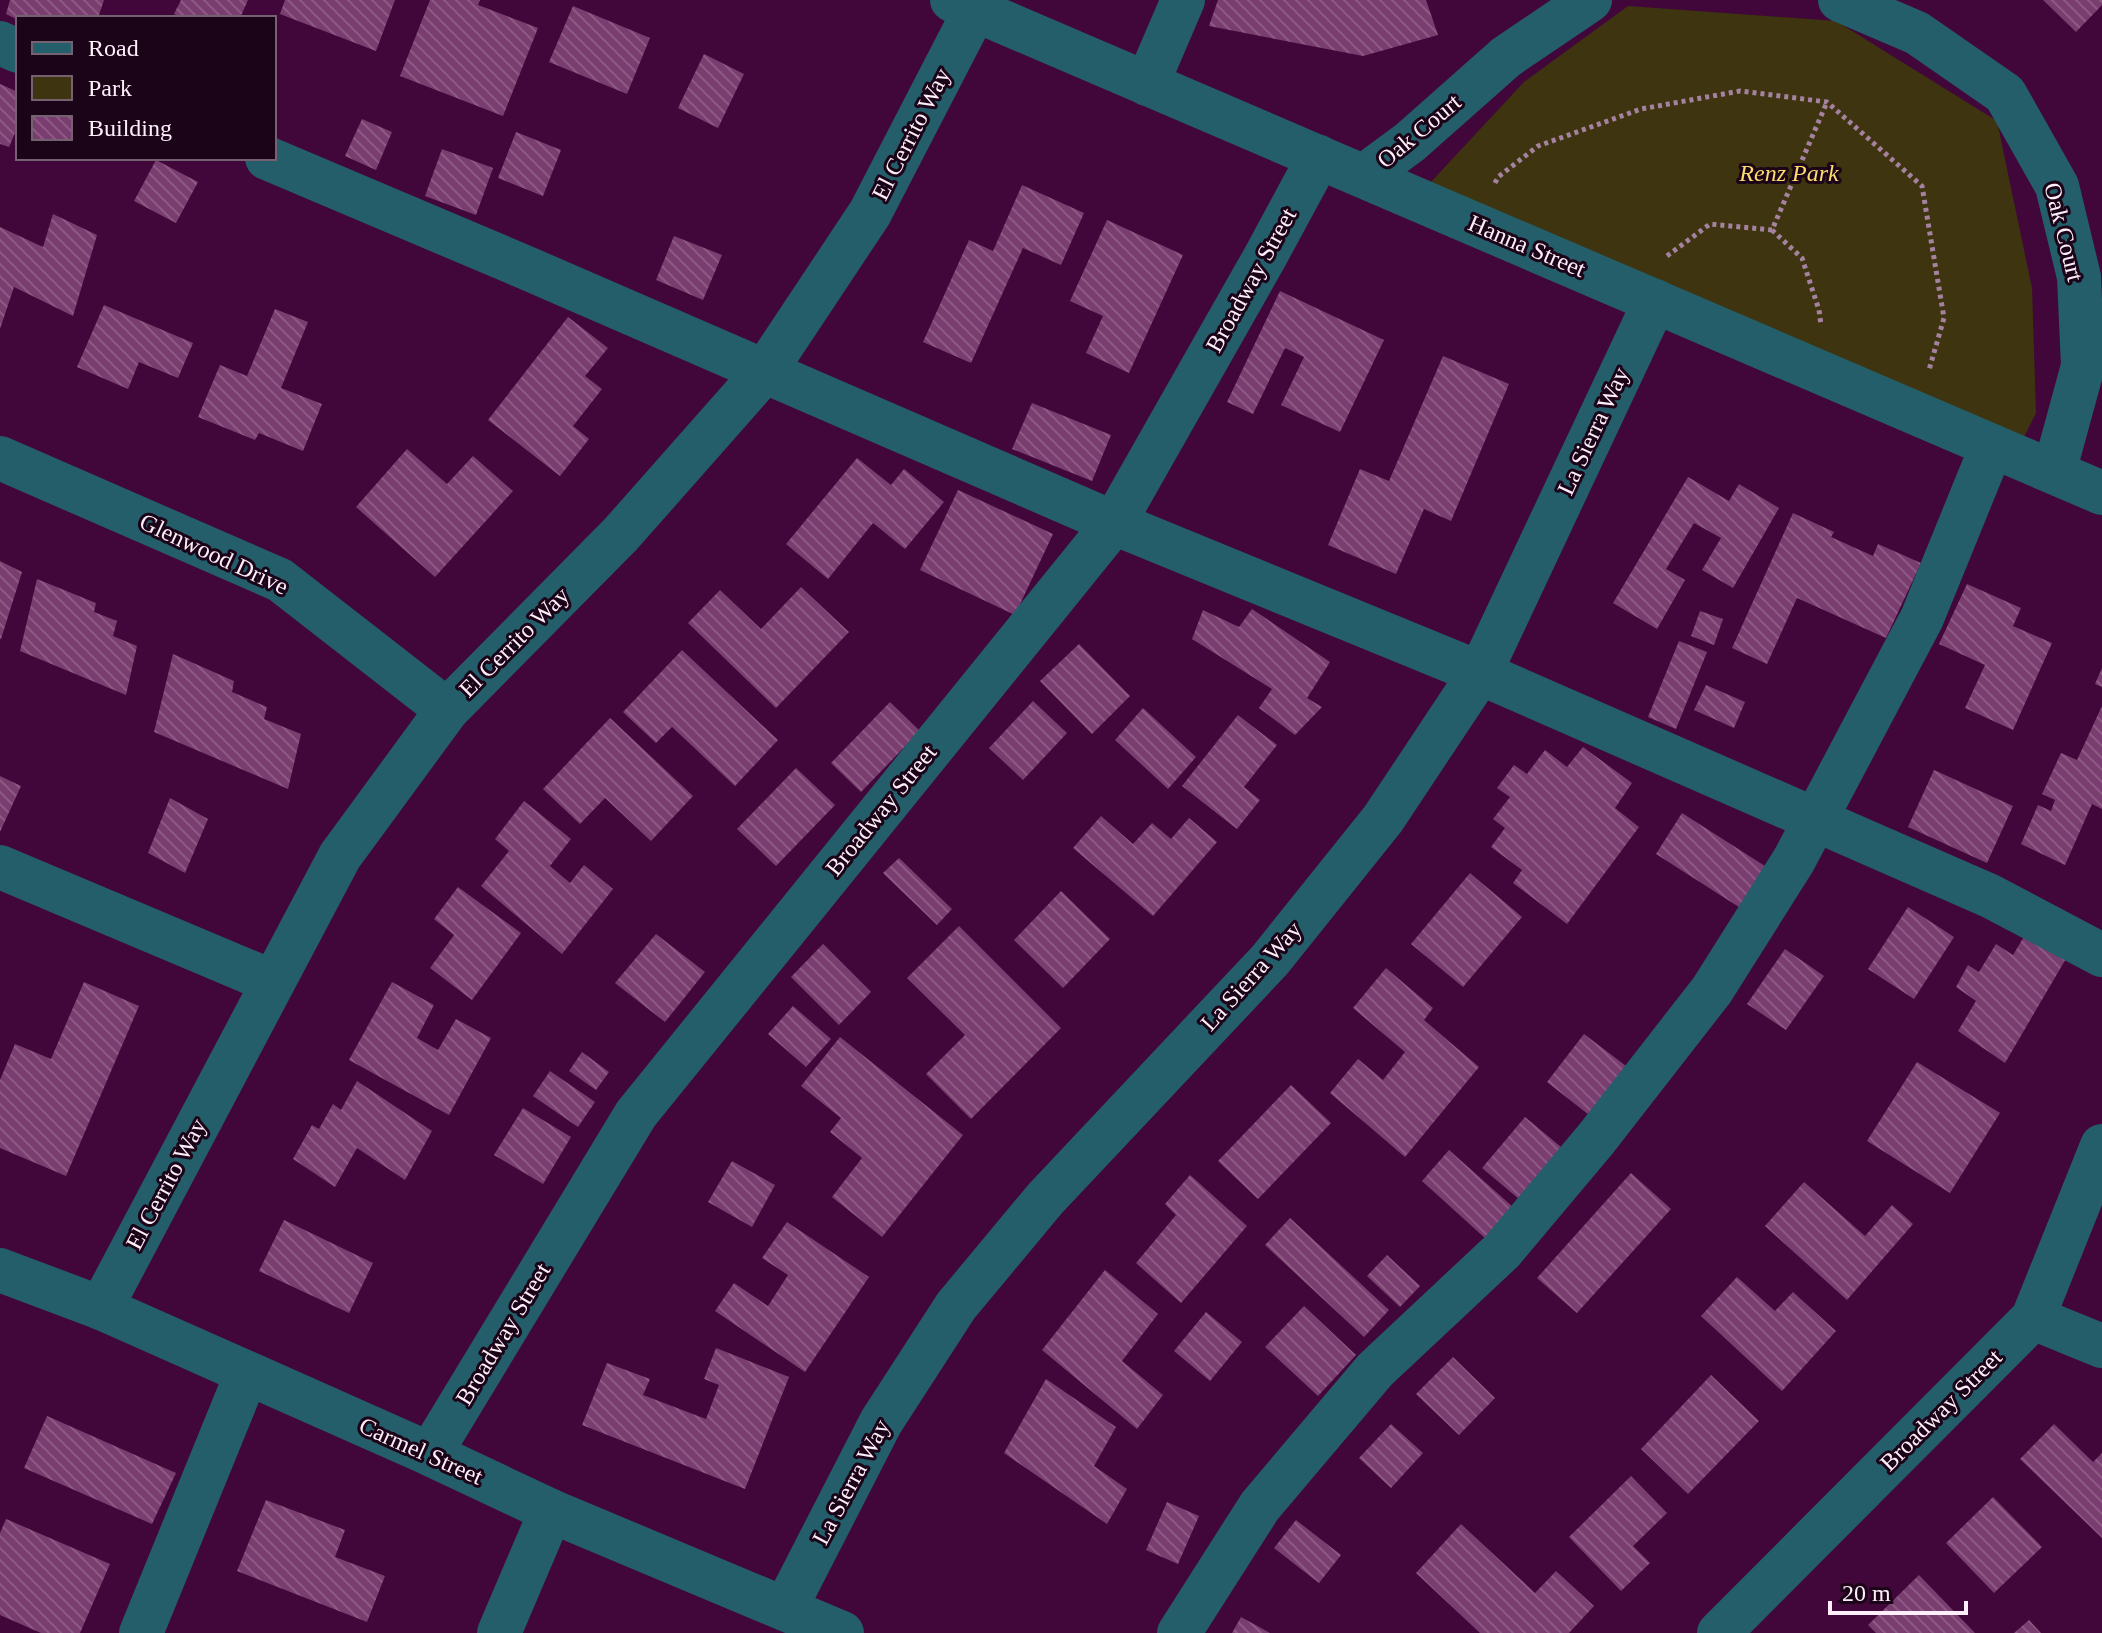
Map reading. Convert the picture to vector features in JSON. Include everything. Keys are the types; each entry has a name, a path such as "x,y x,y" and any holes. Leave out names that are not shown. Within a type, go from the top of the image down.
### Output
{"street":[{"path":"1147,84 1183,0"},
{"name":"Oak Court","path":"1364,176 1410,142 1506,57 1590,0"},
{"name":"Oak Court","path":"1840,0 1917,33 2005,94 2057,186 2079,277 2083,366 2054,472"},
{"name":"Hanna Street","path":"964,5 2102,493"},
{"name":"El Cerrito Way","path":"101,1308 340,856 447,710 621,534 765,371 870,213 964,5"},
{"name":"Broadway Street","path":"430,1454 636,1114 1114,523 1319,157"},
{"path":"272,160 1114,523 1480,673 1990,896 2102,955"},
{"name":"La Sierra Way","path":"785,1609 881,1422 956,1306 1045,1199 1270,960 1383,819 1480,673 1642,296"},
{"path":"1179,1633 1260,1506 1375,1370 1502,1251 1596,1139 1712,990 1794,860 1922,618 1992,446"},
{"name":"Glenwood Drive","path":"0,458 280,580 447,710"},
{"path":"0,867 273,982"},
{"name":"Broadway Street","path":"1719,1633 2033,1318 2102,1146"},
{"name":"Carmel Street","path":"0,1270 101,1308 551,1511 842,1633"},
{"path":"2033,1318 2102,1346"},
{"path":"141,1633 247,1373"},
{"path":"499,1633 551,1511"}],"path":[{"path":"1475,224 1498,177 1538,146 1641,109 1740,91 1827,102 1922,186 1944,318 1917,414"},
{"path":"1772,230 1827,102"},
{"path":"1642,296 1659,263 1710,224 1772,230 1802,258 1819,310 1829,376"}],"green space":[{"name":"Renz Park","path":"1628,6 1836,21 1997,121 2032,288 2036,413 2019,447 1430,183 1524,82"}],"building":[{"path":"10,0 104,0 99,16 16,16 16,19 6,14"},
{"path":"181,0 248,0 241,16 174,14"},
{"path":"285,0 395,0 376,51 280,14"},
{"path":"430,0 480,0 478,5 538,28 503,116 400,76"},
{"path":"1218,0 1426,0 1438,35 1363,56 1209,26"},
{"path":"2043,0 2102,0 2102,5 2076,32"},
{"path":"573,6 650,38 627,94 549,62"},
{"path":"704,54 744,74 718,128 678,108"},
{"path":"0,84 16,91 16,131 9,147 0,144"},
{"path":"362,119 392,132 376,170 345,156"},
{"path":"516,132 561,150 543,196 498,178"},
{"path":"442,149 493,168 476,215 425,196"},
{"path":"156,160 198,182 176,223 134,201"},
{"path":"1022,185 1084,213 1061,265 1023,248 971,363 923,342 969,240 993,251"},
{"path":"53,214 97,235 73,316 14,287 0,329 0,227 43,247"},
{"path":"1107,220 1183,255 1129,373 1086,353 1103,316 1070,301"},
{"path":"674,236 722,255 703,300 656,280"},
{"path":"1280,291 1384,340 1340,432 1281,405 1304,357 1285,348 1253,414 1227,402"},
{"path":"104,305 193,343 178,378 139,362 128,389 77,367"},
{"path":"275,309 308,322 281,388 322,404 303,451 259,433 255,440 198,417 220,365 247,376"},
{"path":"568,317 608,348 585,376 602,389 573,426 589,439 560,476 488,420"},
{"path":"1443,356 1509,384 1451,521 1424,509 1396,574 1328,545 1360,469 1389,481"},
{"path":"1032,403 1111,435 1092,481 1012,449"},
{"path":"407,449 447,484 473,456 513,491 435,577 356,507"},
{"path":"857,458 891,485 904,469 944,502 905,549 873,523 828,579 786,544"},
{"path":"1688,477 1729,501 1739,484 1779,508 1733,588 1702,570 1721,538 1694,523 1666,569 1685,580 1657,629 1613,603"},
{"path":"958,490 1053,534 1015,615 920,570"},
{"path":"1793,513 1834,532 1831,537 1873,556 1878,544 1921,563 1886,638 1797,598 1767,664 1732,648"},
{"path":"0,561 22,572 1,639 0,639"},
{"path":"37,579 96,603 94,612 117,621 113,636 137,646 126,695 20,651"},
{"path":"1967,584 2021,608 2013,626 2052,643 2013,730 1965,708 1985,665 1939,644"},
{"path":"801,587 849,632 776,708 688,623 720,590 761,629"},
{"path":"1252,609 1330,662 1307,698 1322,707 1295,735 1259,708 1272,689 1192,639 1203,610 1239,627"},
{"path":"1700,611 1723,619 1714,645 1691,636"},
{"path":"1679,641 1707,652 1676,729 1648,717"},
{"path":"1079,644 1130,696 1092,734 1040,681"},
{"path":"682,650 778,740 735,786 672,727 656,743 623,712"},
{"path":"173,654 234,681 232,692 267,707 264,719 301,734 288,789 154,732"},
{"path":"2102,668 2102,687 2095,684"},
{"path":"1706,685 1745,702 1734,728 1694,710"},
{"path":"1033,701 1067,733 1023,780 989,748"},
{"path":"890,702 920,731 861,792 831,763"},
{"path":"2102,706 2102,809 2092,804 2065,865 2021,844 2038,805 2051,811 2055,800 2042,794 2061,753 2077,760"},
{"path":"1143,708 1196,757 1168,789 1115,740"},
{"path":"1238,715 1277,745 1244,787 1260,800 1237,829 1182,786"},
{"path":"610,718 693,796 651,841 605,798 580,824 543,789"},
{"path":"1583,747 1632,783 1615,808 1639,827 1567,924 1513,883 1522,870 1491,847 1505,828 1493,819 1510,797 1497,788 1514,765 1527,774 1545,750 1567,767"},
{"path":"796,768 835,805 776,866 737,829"},
{"path":"1934,770 2013,806 1987,863 1908,827"},
{"path":"0,776 21,786 0,832"},
{"path":"170,798 208,819 185,873 148,853"},
{"path":"524,801 571,839 550,866 570,883 584,865 613,889 562,954 481,886 509,851 495,839"},
{"path":"1682,813 1768,868 1742,909 1656,854"},
{"path":"1101,816 1133,844 1152,823 1171,839 1189,818 1217,842 1153,916 1073,848"},
{"path":"899,858 952,909 937,925 883,873"},
{"path":"1470,873 1522,917 1463,987 1411,944"},
{"path":"458,887 521,933 472,1000 430,968 454,935 434,919"},
{"path":"1061,891 1110,939 1063,988 1014,940"},
{"path":"1908,907 1954,937 1914,999 1868,969"},
{"path":"959,926 1061,1028 971,1119 926,1074 965,1035 907,978"},
{"path":"2028,930 2067,957 2005,1063 1958,1031 1976,1001 1956,987 1968,965 1979,972 1996,944 2013,955"},
{"path":"656,934 705,972 665,1022 615,983"},
{"path":"823,944 871,992 839,1025 791,977"},
{"path":"1785,949 1824,976 1786,1030 1747,1004"},
{"path":"1386,968 1433,1008 1424,1020 1479,1067 1405,1157 1330,1093 1358,1059 1383,1080 1405,1052 1353,1008"},
{"path":"84,982 139,1006 66,1176 0,1148 0,1080 15,1044 51,1059"},
{"path":"392,982 434,1005 417,1038 438,1050 456,1019 491,1038 449,1115 349,1060"},
{"path":"793,1006 831,1039 806,1067 768,1034"},
{"path":"1584,1034 1626,1066 1589,1115 1547,1082"},
{"path":"840,1037 963,1135 882,1237 832,1197 862,1158 830,1132 841,1118 801,1086"},
{"path":"582,1052 609,1072 596,1090 569,1071"},
{"path":"1917,1062 2000,1113 1950,1193 1867,1141"},
{"path":"550,1071 595,1102 578,1127 533,1096"},
{"path":"357,1081 432,1131 405,1180 357,1148 335,1187 293,1159 312,1125 319,1129 333,1104 341,1110"},
{"path":"1291,1085 1331,1123 1258,1199 1218,1161"},
{"path":"523,1108 571,1137 543,1184 494,1155"},
{"path":"1525,1117 1561,1147 1519,1199 1482,1168"},
{"path":"1449,1150 1514,1208 1486,1239 1422,1181"},
{"path":"732,1161 775,1185 752,1227 708,1202"},
{"path":"1631,1173 1671,1209 1577,1313 1537,1278"},
{"path":"1190,1175 1247,1226 1181,1303 1136,1263 1176,1215 1165,1204"},
{"path":"1804,1182 1865,1236 1892,1205 1913,1224 1847,1300 1765,1226"},
{"path":"1290,1218 1389,1310 1364,1337 1265,1245"},
{"path":"284,1220 373,1263 349,1313 259,1271"},
{"path":"787,1222 869,1277 805,1372 715,1311 734,1283 768,1306 788,1275 762,1258"},
{"path":"1387,1255 1420,1286 1400,1307 1367,1276"},
{"path":"1105,1270 1158,1314 1122,1361 1163,1395 1137,1429 1042,1350"},
{"path":"1737,1277 1775,1311 1793,1292 1836,1331 1782,1391 1701,1316"},
{"path":"1304,1306 1356,1355 1318,1396 1265,1347"},
{"path":"1206,1312 1242,1342 1210,1381 1174,1351"},
{"path":"716,1348 789,1377 745,1489 582,1425 607,1363 650,1379 643,1395 706,1419 719,1385 704,1379"},
{"path":"1453,1357 1495,1398 1459,1435 1416,1394"},
{"path":"1711,1375 1759,1421 1688,1494 1641,1449"},
{"path":"1046,1379 1116,1427 1094,1466 1127,1489 1107,1524 1004,1453"},
{"path":"47,1416 176,1473 152,1524 24,1468"},
{"path":"1391,1424 1423,1453 1391,1488 1359,1458"},
{"path":"2054,1424 2093,1462 2102,1453 2102,1538 2020,1459"},
{"path":"1631,1476 1667,1513 1633,1546 1650,1563 1621,1591 1569,1537"},
{"path":"1993,1497 2042,1547 1994,1593 1946,1543"},
{"path":"266,1500 345,1530 335,1557 385,1576 367,1622 237,1571"},
{"path":"1167,1502 1199,1516 1178,1564 1146,1550"},
{"path":"6,1519 110,1564 80,1633 41,1633 0,1615 0,1533"},
{"path":"1296,1520 1341,1555 1319,1583 1274,1548"},
{"path":"1461,1524 1535,1593 1556,1571 1594,1606 1569,1633 1480,1633 1416,1573"},
{"path":"1919,1575 1975,1633 1876,1633 1868,1625"},
{"path":"1241,1617 1270,1633 1232,1633"},
{"path":"2029,1620 2041,1633 2014,1633"}]}
